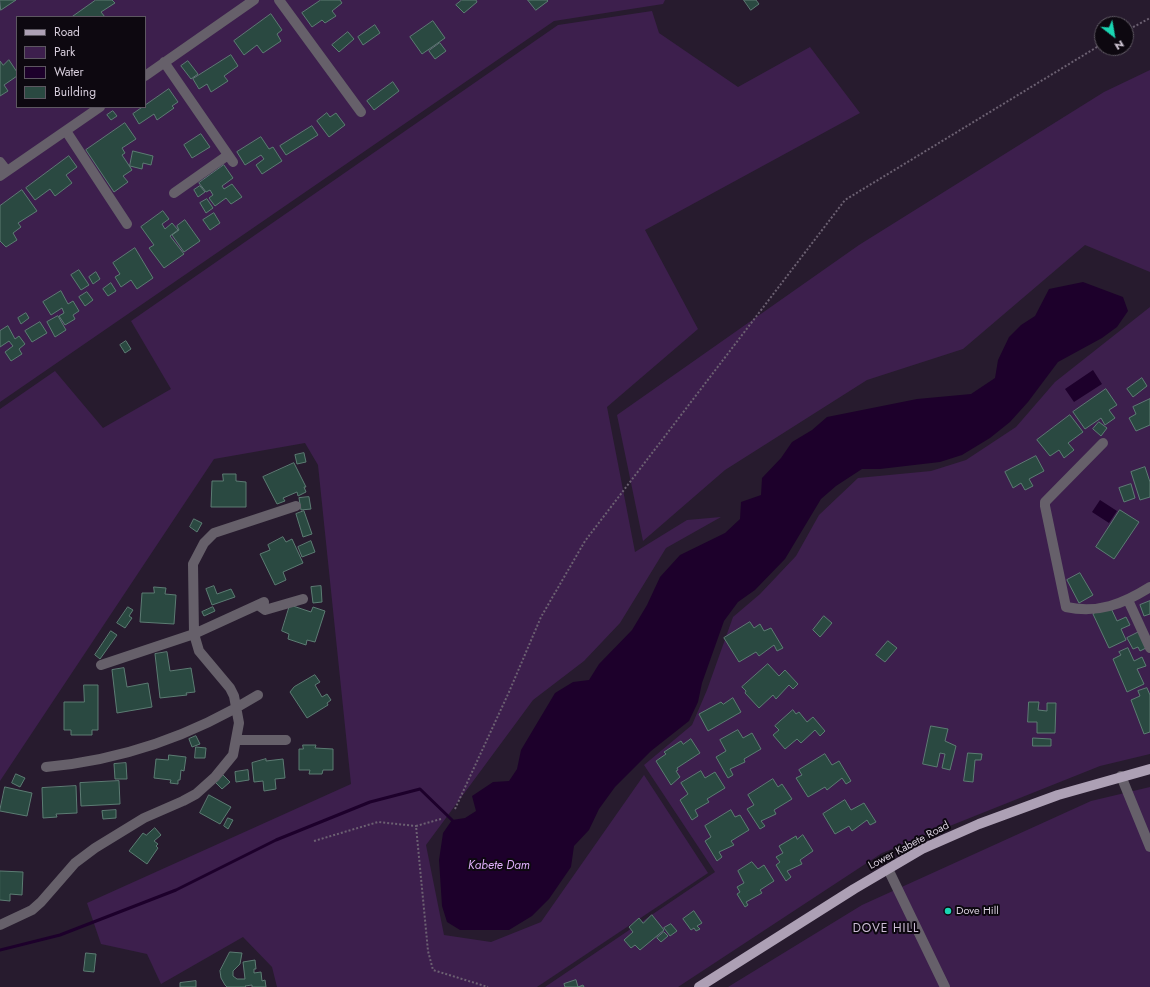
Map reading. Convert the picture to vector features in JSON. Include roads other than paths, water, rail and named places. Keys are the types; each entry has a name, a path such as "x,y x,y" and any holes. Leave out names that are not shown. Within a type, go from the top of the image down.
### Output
{"main road":[{"name":"Lower Kabete Road","path":"705,985 888,869 922,850 979,824 1058,795 1150,769"}],"street":[{"path":"146,75 254,0"},
{"path":"279,0 361,112"},
{"path":"164,62 231,159 174,192"},
{"path":"0,162 3,173 99,108"},
{"path":"66,131 126,224"},
{"path":"1103,442 1048,498 1045,506 1066,607 1082,610 1100,608 1128,600 1150,587"},
{"path":"0,926 32,910 41,902 75,863 95,848 144,818 196,794 215,777 233,755 239,723 235,709 236,705 230,688 199,651 194,634 193,564 204,543 214,533 296,506"},
{"path":"101,665 194,634 261,604 265,610 303,599"},
{"path":"1128,600 1150,648"},
{"path":"46,767 80,764 130,753 172,738 235,709 258,695"},
{"path":"236,740 286,740"},
{"path":"1121,776 1150,847"},
{"path":"888,869 945,987"}],"water":[{"name":"Kabete Dam","path":"1083,282 1123,297 1128,311 1117,327 1102,338 1058,362 1028,402 1010,422 990,438 962,455 940,462 880,469 862,469 836,486 821,499 785,559 755,590 738,602 724,621 702,683 698,702 689,721 651,751 615,787 599,809 589,830 574,846 571,867 549,899 532,916 509,930 460,930 447,922 442,906 439,860 443,833 452,820 465,818 476,811 472,796 493,782 509,781 517,769 521,750 555,693 573,682 589,680 599,664 632,630 647,605 660,577 680,555 725,533 740,519 741,502 761,495 762,478 781,458 792,442 812,430 827,417 917,399 971,394 995,378 998,360 1009,337 1021,325 1035,316 1049,289"},
{"path":"1093,370 1102,384 1074,402 1065,389"},
{"path":"1100,500 1117,511 1109,523 1092,512"}],"waterway":[{"path":"0,950 60,935 176,890 276,840 370,802 420,789 452,820"}],"place":[{"name":"Dove Hill","path":"948,911"}],"district":[{"name":"DOVE HILL","path":"886,929"}]}
